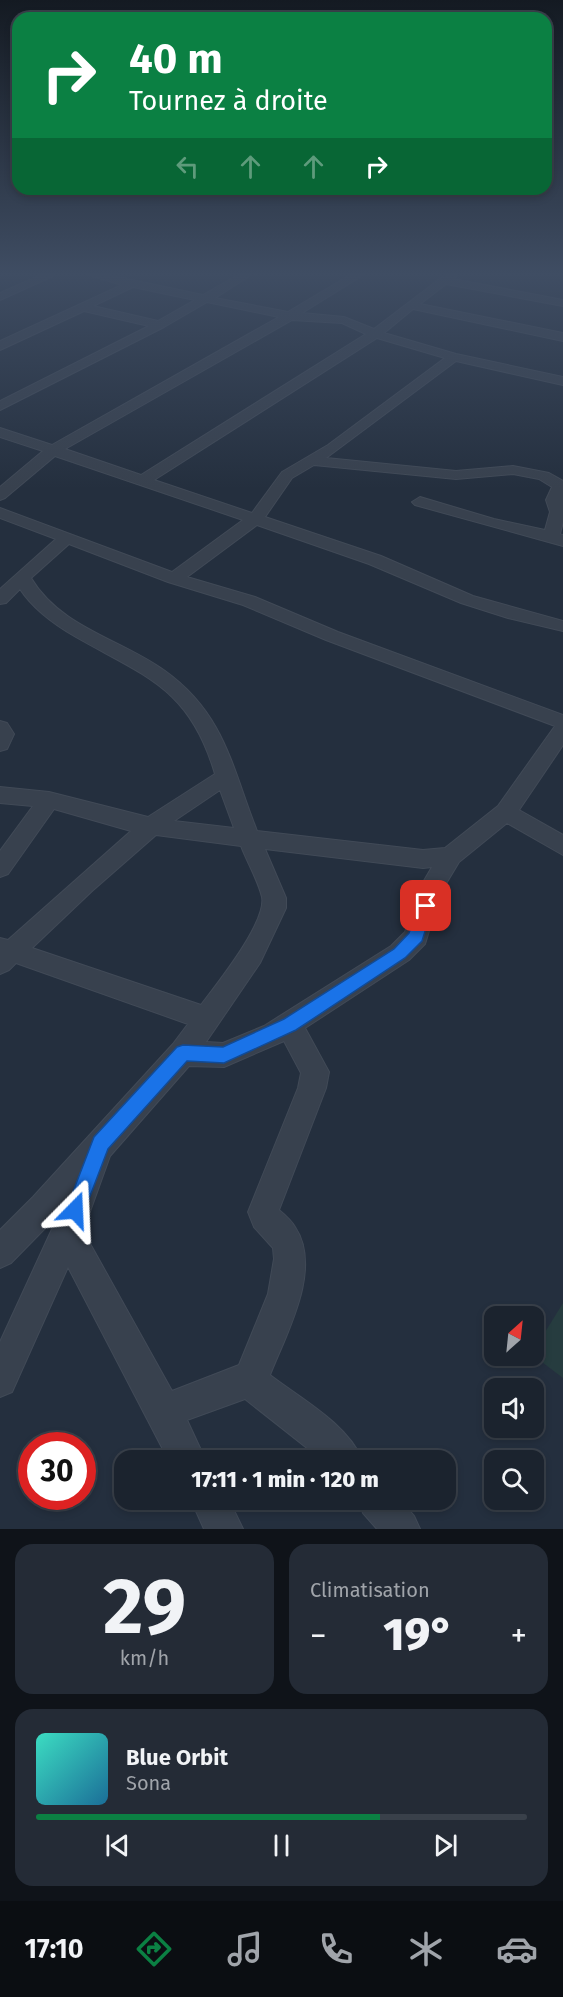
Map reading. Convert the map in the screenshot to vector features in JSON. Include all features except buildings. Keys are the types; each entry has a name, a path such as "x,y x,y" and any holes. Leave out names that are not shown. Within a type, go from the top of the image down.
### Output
{"street":[{"path":"0,406 118,346"},
{"path":"0,495 53,450 236,346"},
{"path":"143,480 355,346"},
{"path":"417,346 454,357 563,381"},
{"path":"174,578 256,518 287,475 314,461 454,357"},
{"path":"0,432 375,560 408,577 469,601 518,617 563,626"},
{"path":"314,461 456,475 513,470 528,471 544,476 561,486 554,500 558,512 557,538 491,523 420,502"},
{"path":"0,513 174,578 249,602 332,636 563,722"},
{"path":"0,599 68,537"},
{"path":"0,1252 44,1208 183,1053 205,1018 229,990 251,956 274,908 274,898 226,777 215,739 189,704 148,668 77,629 46,608 22,577"},
{"path":"0,728 4,734 0,744"},
{"path":"183,1053 224,1055 290,1025 400,953 416,937 430,891 451,856 506,812 563,730"},
{"path":"4,954 174,809 226,777"},
{"path":"0,795 49,800 128,822 153,826 423,859 451,856"},
{"path":"0,868 49,800"},
{"path":"506,812 563,846"},
{"path":"4,954 205,1018"},
{"path":"250,1381 287,1289 288,1245 281,1232 265,1218 263,1212 312,1088 315,1072 290,1025"},
{"path":"0,1380 67,1233 101,1143"},
{"path":"67,1233 183,1450"},
{"path":"164,1412 240,1382 250,1381 320,1435 334,1450"},
{"path":"214,1510 224,1529"},
{"path":"385,1510 401,1529"}],"green space":[{"path":"563,1303 563,1378 544,1364 544,1334"}],"route":[{"path":"75,1210 101,1143 183,1053 224,1055 290,1025 312,1008 400,953 416,937 426,906"}]}
